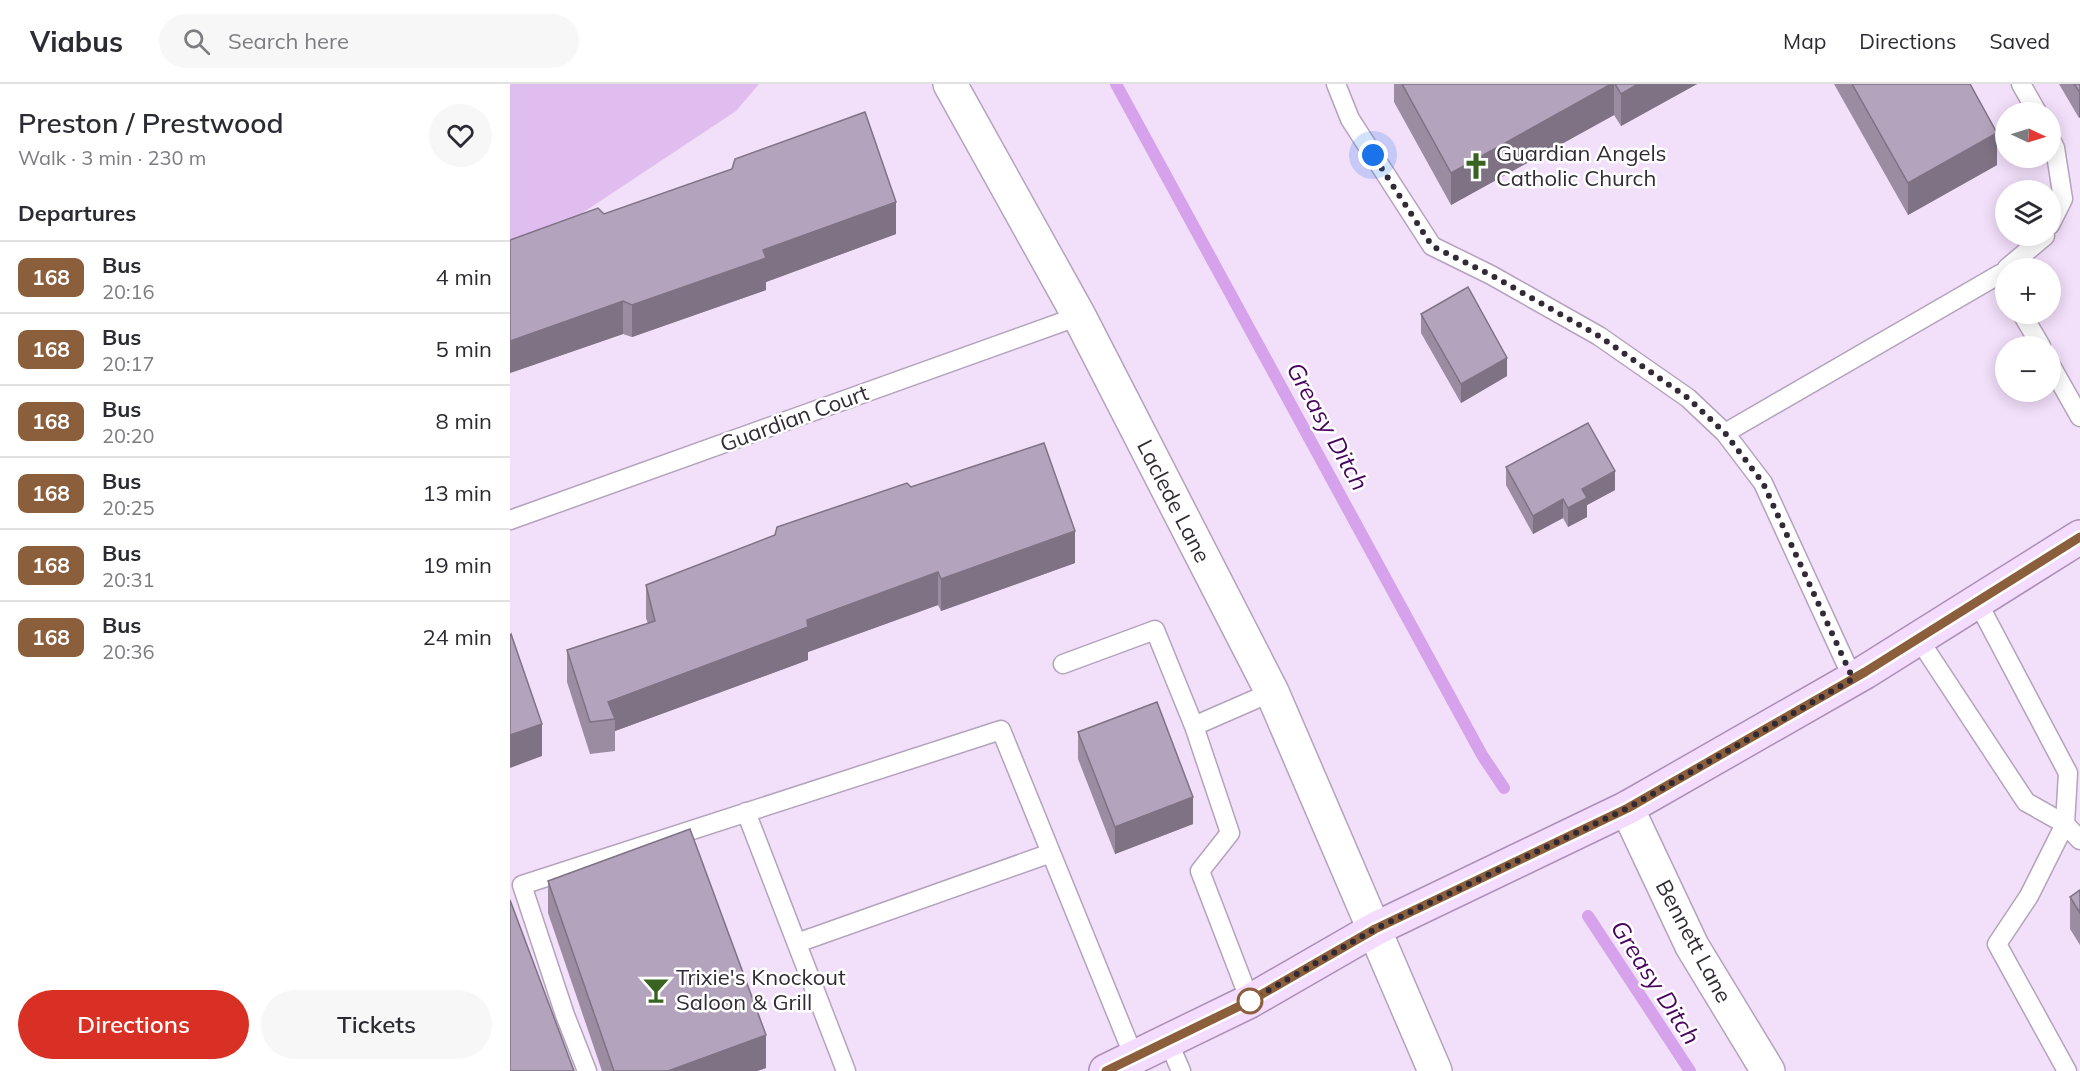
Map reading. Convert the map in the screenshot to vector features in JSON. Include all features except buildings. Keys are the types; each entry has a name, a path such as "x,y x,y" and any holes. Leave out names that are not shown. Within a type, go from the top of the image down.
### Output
{"main road":[{"path":"1120,1064 1250,1001 1375,929 1628,808 1853,679 2080,537"}],"street":[{"name":"Laclede Lane","path":"950,84 1079,316 1272,692 1435,1071"},
{"name":"Bennett Lane","path":"1628,808 1692,946 1768,1071"}],"lane":[{"path":"1336,84 1350,119 1432,246 1491,275 1599,336 1688,398 1725,433 1763,483 1853,679"},
{"path":"2021,84 2031,102"},
{"path":"2061,186 2063,199 2061,203"},
{"path":"2021,258 2034,246"},
{"path":"1725,433 1995,279"},
{"name":"Guardian Court","path":"510,520 1079,316"},
{"path":"2061,383 2080,417"},
{"path":"1977,601 2068,773 2065,824 2029,896 1997,944 2067,1071"},
{"path":"1063,664 1155,630 1194,726 1230,833 1200,871 1250,1001"},
{"path":"1918,638 2026,802 2065,824 2080,840"},
{"path":"1194,726 1272,692"},
{"path":"587,1071 565,1015 522,885 1001,730 1051,853 1120,1064"},
{"path":"746,812 846,1071"},
{"path":"797,944 1051,853"},
{"path":"1168,1041 1181,1071"}],"shaded area":[{"path":"510,84 759,84 736,111 510,261"}],"waterway":[{"name":"Greasy Ditch","path":"1116,84 1482,755 1504,788"},
{"name":"Greasy Ditch","path":"1588,916 1690,1071"}],"bus line":[{"name":"168","path":"1106,1071 1250,1001 1375,929 1628,808 1865,672 2080,537"}],"place":[{"name":"Guardian Angels Catholic Church","path":"1476,166"},
{"name":"Trixie's Knockout Saloon & Grill","path":"656,990"}],"route":[{"path":"1250,1001 1375,929 1628,808 1853,679 1763,483 1725,433 1688,398 1599,336 1491,275 1432,246 1373,155"}]}
